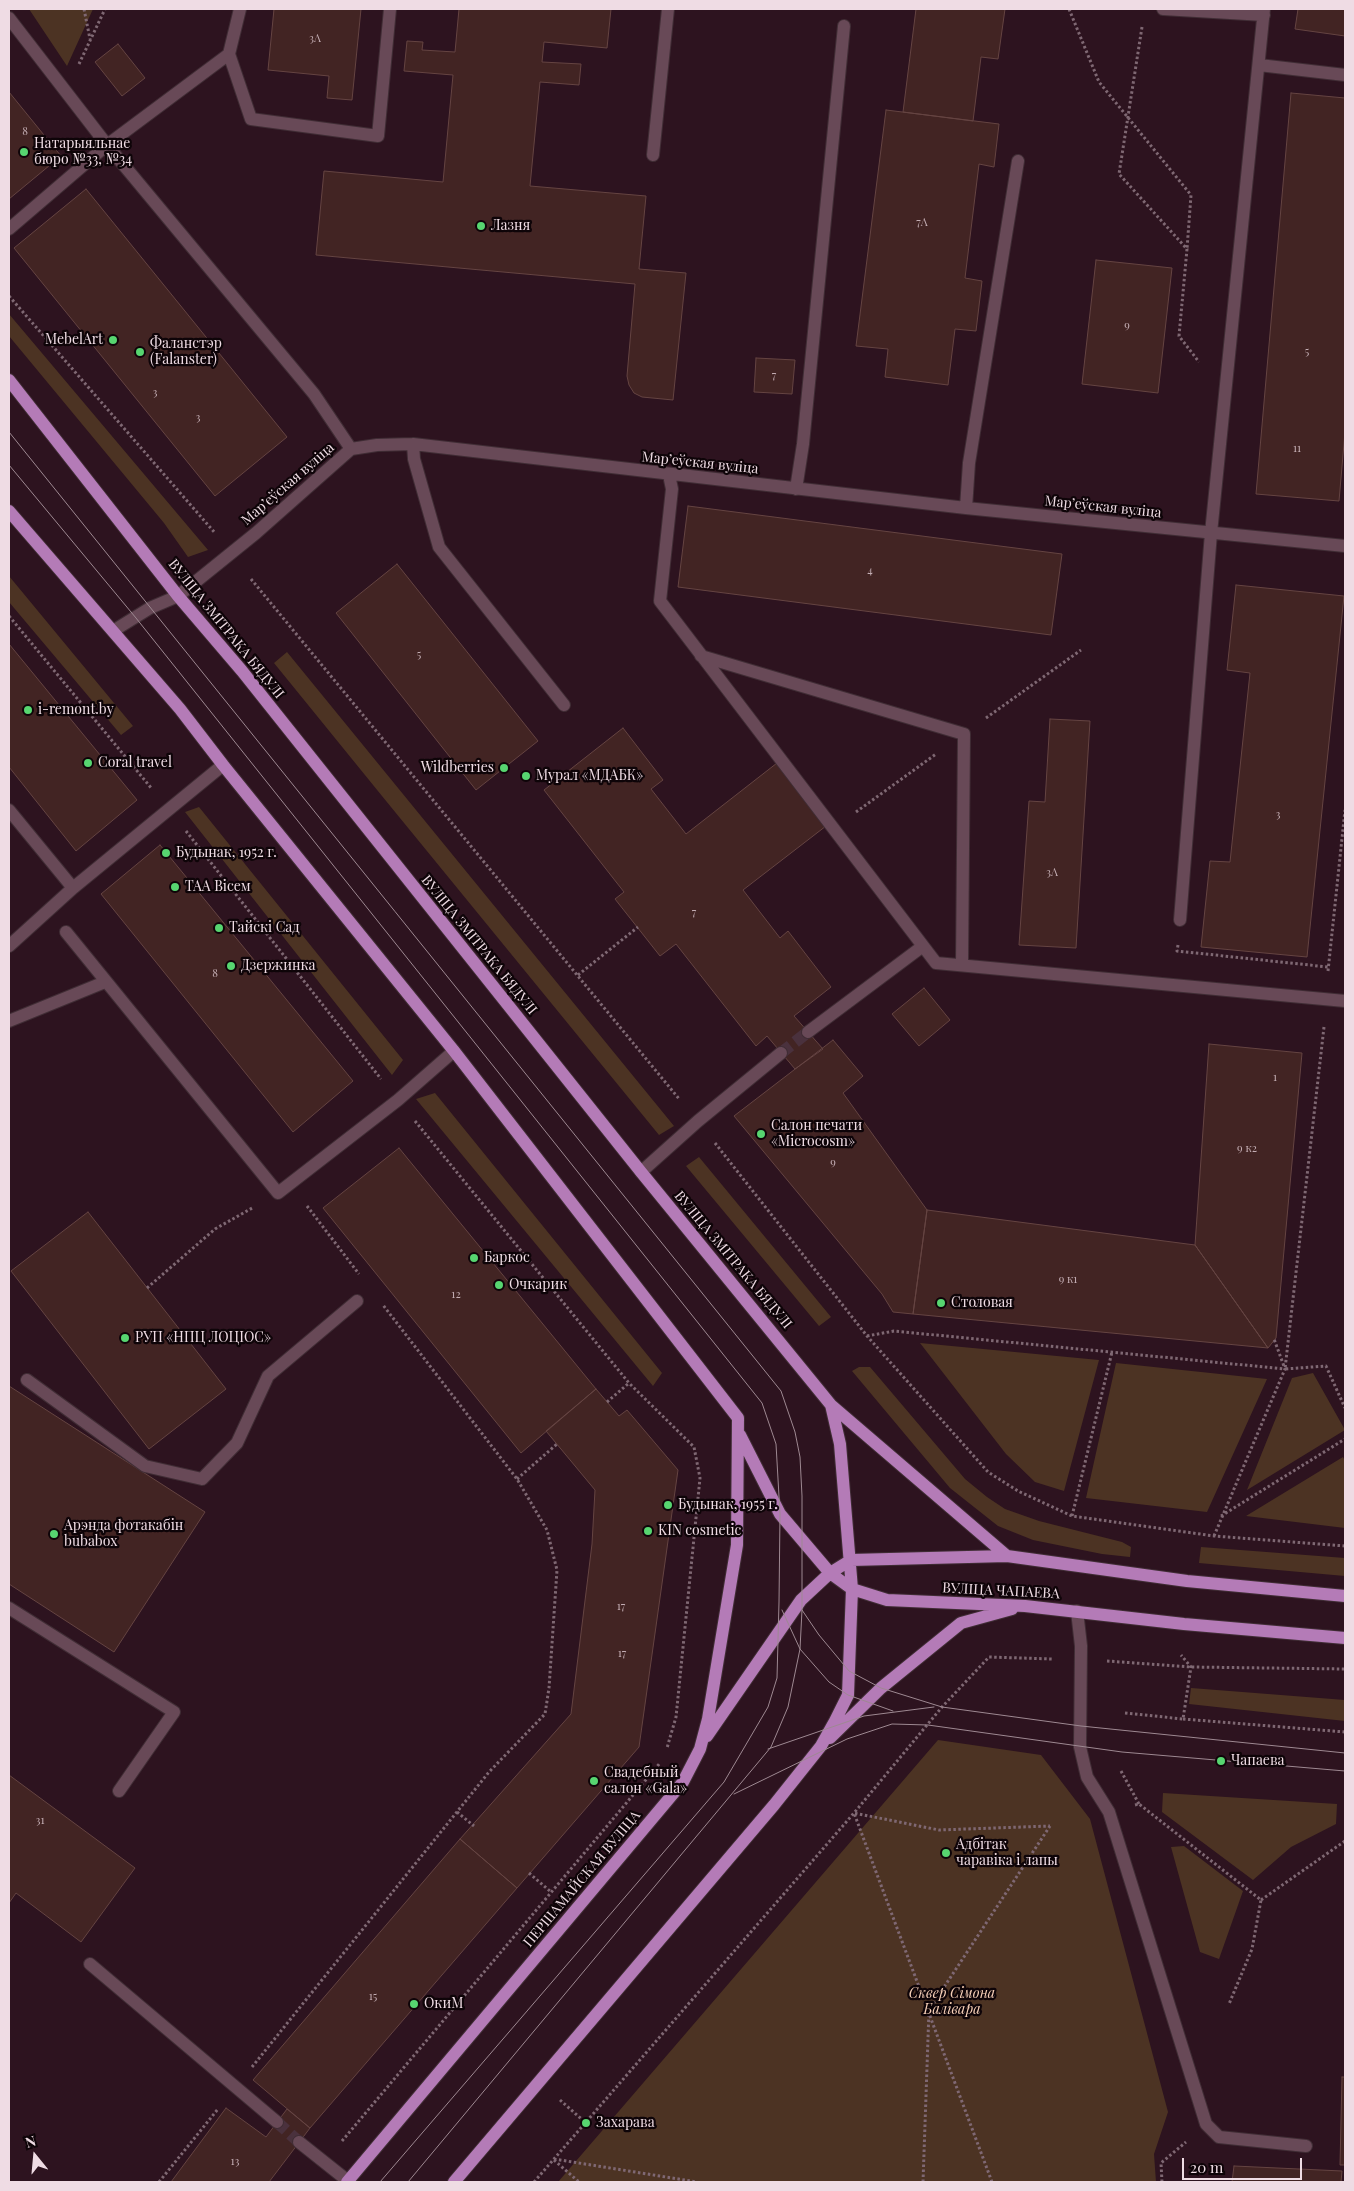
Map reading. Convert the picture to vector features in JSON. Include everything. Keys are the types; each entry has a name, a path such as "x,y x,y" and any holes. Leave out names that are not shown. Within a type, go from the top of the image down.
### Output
{"main road":[{"name":"ВУЛІЦА ЗМІТРАКА БЯДУЛІ","path":"9,380 178,596 248,679 641,1172 831,1404 840,1444 852,1589"},
{"path":"9,511 180,709 222,765 454,1051 738,1418 738,1431"},
{"path":"831,1404 1007,1556"},
{"name":"ПЕРШАМАЙСКАЯ ВУЛІЦА","path":"348,2182 683,1782 702,1742 708,1719 737,1545 738,1431"},
{"name":"ВУЛІЦА ЧАПАЕВА","path":"738,1431 780,1514 830,1573 852,1589 887,1600 1026,1606 1184,1624 1345,1638"},
{"path":"702,1742 801,1600 830,1573 851,1560 1007,1556 1187,1581 1345,1596"},
{"path":"821,1746 848,1695 852,1589"},
{"path":"454,2182 768,1812 821,1746 881,1688 961,1623 1026,1606"}],"street":[{"path":"240,9 228,54 251,120 378,136 390,9"},
{"path":"653,155 668,9"},
{"path":"1163,9 1264,12 1211,533 1180,920"},
{"path":"9,18 107,145 314,394 351,449"},
{"path":"796,489 803,444 844,26"},
{"path":"9,229 107,145 228,54"},
{"path":"1259,65 1345,76"},
{"path":"966,508 969,463 1018,161"},
{"path":"413,444 414,459 439,547 564,706"},
{"name":"Марʼеўская вуліца","path":"113,631 150,608 178,596 256,533 351,449 377,445 413,444 966,508 1345,546"},
{"path":"669,475 672,489 660,602 936,963 1345,1001"},
{"path":"701,656 964,734 962,965"},
{"path":"9,946 73,888 222,765"},
{"path":"9,810 73,888"},
{"path":"66,932 278,1193 398,1100 454,1051"},
{"path":"808,1032 923,946"},
{"path":"9,1021 105,982"},
{"path":"641,1172 698,1121 780,1053"},
{"path":"27,1380 145,1466 202,1479 237,1443 268,1376 357,1301"},
{"path":"9,1608 174,1712 119,1790"},
{"path":"1077,1611 1081,1659 1080,1747 1087,1777 1109,1812 1206,2124 1219,2137 1306,2146"},
{"path":"90,1964 277,2122"},
{"path":"300,2142 348,2182"}],"path":[{"path":"84,9 90,39"},
{"path":"66,92 105,9"},
{"path":"1069,9 1099,82 1191,195 1179,336 1226,396"},
{"path":"1143,18 1126,116 1119,174 1187,250"},
{"path":"9,296 215,534"},
{"path":"251,579 698,1121 867,1336 988,1472 1018,1491 1072,1516 1214,1536 1345,1546"},
{"path":"9,616 169,809 398,1100 629,1383 694,1447 700,1478 676,1717 666,1749"},
{"path":"1214,1536 1285,1369 1327,998 1328,967 1345,810"},
{"path":"1180,920 1177,951 1328,967"},
{"path":"578,976 638,927"},
{"path":"290,1184 362,1277"},
{"path":"147,1288 215,1229 278,1193"},
{"path":"159,2182 489,1772 545,1714 549,1688 557,1570 547,1530 517,1479 380,1300"},
{"path":"867,1336 894,1331 1285,1369 1326,1366 1345,1408"},
{"path":"1274,1339 1285,1369"},
{"path":"1072,1516 1112,1352"},
{"path":"607,1402 629,1383"},
{"path":"1221,1517 1345,1439"},
{"path":"517,1479 557,1444"},
{"path":"1181,1655 1191,1667 1183,1719"},
{"path":"534,2182 854,1813 942,1707 989,1657 1081,1659 1191,1667 1345,1669"},
{"path":"1125,1713 1345,1732"},
{"path":"324,2162 664,1757"},
{"path":"1120,1771 1139,1804 1261,1900"},
{"path":"1131,1806 1139,1804"},
{"path":"457,1812 474,1826"},
{"path":"854,1813 992,2182"},
{"path":"854,1813 939,1830 1050,1826 929,2010 923,2182"},
{"path":"1229,2004 1252,1948 1261,1900 1345,1841"},
{"path":"529,1873 551,1892"},
{"path":"539,2083 586,2123"},
{"path":"1162,2182 1161,2163 1206,2124"},
{"path":"554,2159 579,2182"},
{"path":"554,2159 697,2182"}],"green space":[{"path":"29,9 93,9 67,66"},
{"path":"9,314 208,550 188,557 164,523 9,336"},
{"path":"9,576 133,726 121,735 9,602"},
{"path":"287,652 674,1126 659,1135 382,796 274,663"},
{"path":"199,807 403,1060 392,1075 185,812"},
{"path":"435,1093 662,1373 653,1386 416,1099"},
{"path":"699,1157 831,1317 819,1326 686,1166"},
{"path":"920,1343 1099,1360 1064,1491 1035,1482 1006,1454"},
{"path":"1116,1363 1267,1379 1207,1512 1086,1498"},
{"path":"859,1367 870,1367 965,1479 987,1497 1005,1509 1039,1521 1122,1542 1131,1547 1130,1557 1102,1554 1033,1540 998,1526 950,1488 852,1371"},
{"path":"1313,1373 1345,1430 1247,1490 1292,1378"},
{"path":"1343,1457 1345,1461 1345,1528 1246,1516"},
{"path":"1201,1547 1345,1558 1345,1576 1199,1563"},
{"path":"1191,1688 1345,1700 1345,1721 1189,1704"},
{"name":"Сквер Сімона Балівара","path":"938,1740 1041,1755 1090,1819 1168,2112 1154,2154 1156,2182 558,2182"},
{"path":"1163,1793 1337,1804 1336,1824 1291,1847 1253,1880 1162,1812"},
{"path":"1184,1846 1243,1891 1219,1959 1200,1952 1171,1847"}],"building":[{"path":"274,9 361,9 352,100 327,98 329,76 268,70"},
{"name":"Лазня","path":"459,9 611,9 607,48 544,42 542,62 581,64 579,85 540,82 530,186 646,196 639,269 686,273 673,400 642,397 634,393 629,385 627,376 635,284 316,255 324,171 443,182 453,75 404,71 407,41 423,42 422,50 455,52"},
{"path":"916,9 1005,9 998,59 981,57 973,121 903,112"},
{"path":"1298,9 1345,9 1345,36 1295,29"},
{"path":"118,44 145,78 122,96 95,62"},
{"path":"9,92 61,156 9,199"},
{"path":"1291,93 1345,98 1345,432 1339,501 1256,494"},
{"path":"886,110 999,124 994,167 979,164 965,278 982,281 976,331 955,329 948,385 885,377 888,349 856,346"},
{"path":"86,189 287,437 215,496 14,248"},
{"path":"1096,260 1172,268 1158,393 1082,384"},
{"path":"756,358 795,360 792,394 754,392"},
{"path":"688,506 1062,554 1051,635 678,587"},
{"path":"397,564 538,741 476,790 336,613"},
{"path":"1236,585 1344,596 1307,957 1201,947 1210,861 1230,862 1250,673 1227,670"},
{"path":"9,644 137,800 76,851 9,767"},
{"path":"1050,719 1090,721 1076,948 1019,945 1029,801 1045,802"},
{"path":"623,728 663,780 651,789 686,834 777,763 826,826 743,890 780,938 788,931 831,987 794,1016 823,1049 795,1069 767,1036 756,1046 676,944 660,956 615,899 624,892 544,790"},
{"path":"160,845 353,1081 293,1132 101,894"},
{"path":"924,988 950,1020 919,1046 892,1014"},
{"path":"833,1040 863,1076 843,1093 927,1210 913,1314 893,1312 882,1294 734,1116"},
{"path":"1209,1044 1302,1053 1276,1338 1268,1348 1195,1245"},
{"path":"399,1148 596,1389 521,1453 323,1208"},
{"path":"927,1210 1195,1245 1268,1348 913,1314"},
{"name":"РУП «НПЦ ЛОЦІОС»","path":"88,1212 226,1389 149,1449 11,1271"},
{"path":"9,1386 205,1512 114,1652 9,1584"},
{"path":"596,1389 619,1416 627,1410 678,1470 639,1747 517,1888 460,1839 571,1714 592,1544 595,1490 546,1431"},
{"path":"9,1775 135,1868 81,1942 16,1893 9,1903"},
{"path":"460,1839 517,1888 310,2128 253,2080"},
{"path":"1342,2077 1345,2077 1345,2165 1340,2165"},
{"path":"226,2108 266,2137 287,2109 310,2128 269,2182 171,2182"},
{"path":"1234,2166 1342,2171 1341,2182 1232,2182"}],"tunnel":[{"path":"781,1053 808,1032"},
{"path":"277,2122 299,2142"}],"tram line":[{"path":"9,432 781,1391 795,1432 800,1457 802,1496 800,1649 788,1707 771,1747 408,2182"},
{"path":"9,465 136,618 762,1403 776,1444 780,1514 777,1678 768,1707 724,1782 380,2182"},
{"path":"782,1610 800,1649 829,1682 848,1695 893,1711"},
{"path":"802,1610 819,1635 849,1671 881,1688 942,1707 1081,1726 1345,1753"},
{"path":"768,1749 864,1716 934,1707"},
{"path":"734,1794 847,1739 892,1724 928,1725 1122,1752 1345,1771"}],"place":[{"name":"Натарыяльнае бюро №33, №34","path":"24,152"},
{"name":"Лазня","path":"481,226"},
{"name":"MebelArt","path":"113,340"},
{"name":"Фаланстэр (Falanster)","path":"140,352"},
{"name":"i-remont.by","path":"28,710"},
{"name":"Coral travel","path":"88,763"},
{"name":"Wildberries","path":"504,768"},
{"name":"Мурал «МДАБК»","path":"526,776"},
{"name":"Будынак, 1952 г.","path":"166,853"},
{"name":"ТАА Вісем","path":"175,887"},
{"name":"Тайскі Сад","path":"219,928"},
{"name":"Дзержинка","path":"231,966"},
{"name":"Салон печати «Microcosm»","path":"761,1134"},
{"name":"Баркос","path":"474,1258"},
{"name":"Очкарик","path":"499,1285"},
{"name":"Столовая","path":"941,1303"},
{"name":"РУП «НПЦ ЛОЦІОС»","path":"125,1338"},
{"name":"Будынак, 1955 г.","path":"668,1505"},
{"name":"KIN cosmetic","path":"648,1531"},
{"name":"Арэнда фотакабін bubabox","path":"54,1534"},
{"name":"Чапаева","path":"1221,1761"},
{"name":"Свадебный салон «Gala»","path":"594,1781"},
{"name":"Адбітак чаравіка і лапы","path":"946,1853"},
{"name":"ОкиМ","path":"414,2004"},
{"name":"Захарава","path":"586,2123"}]}
